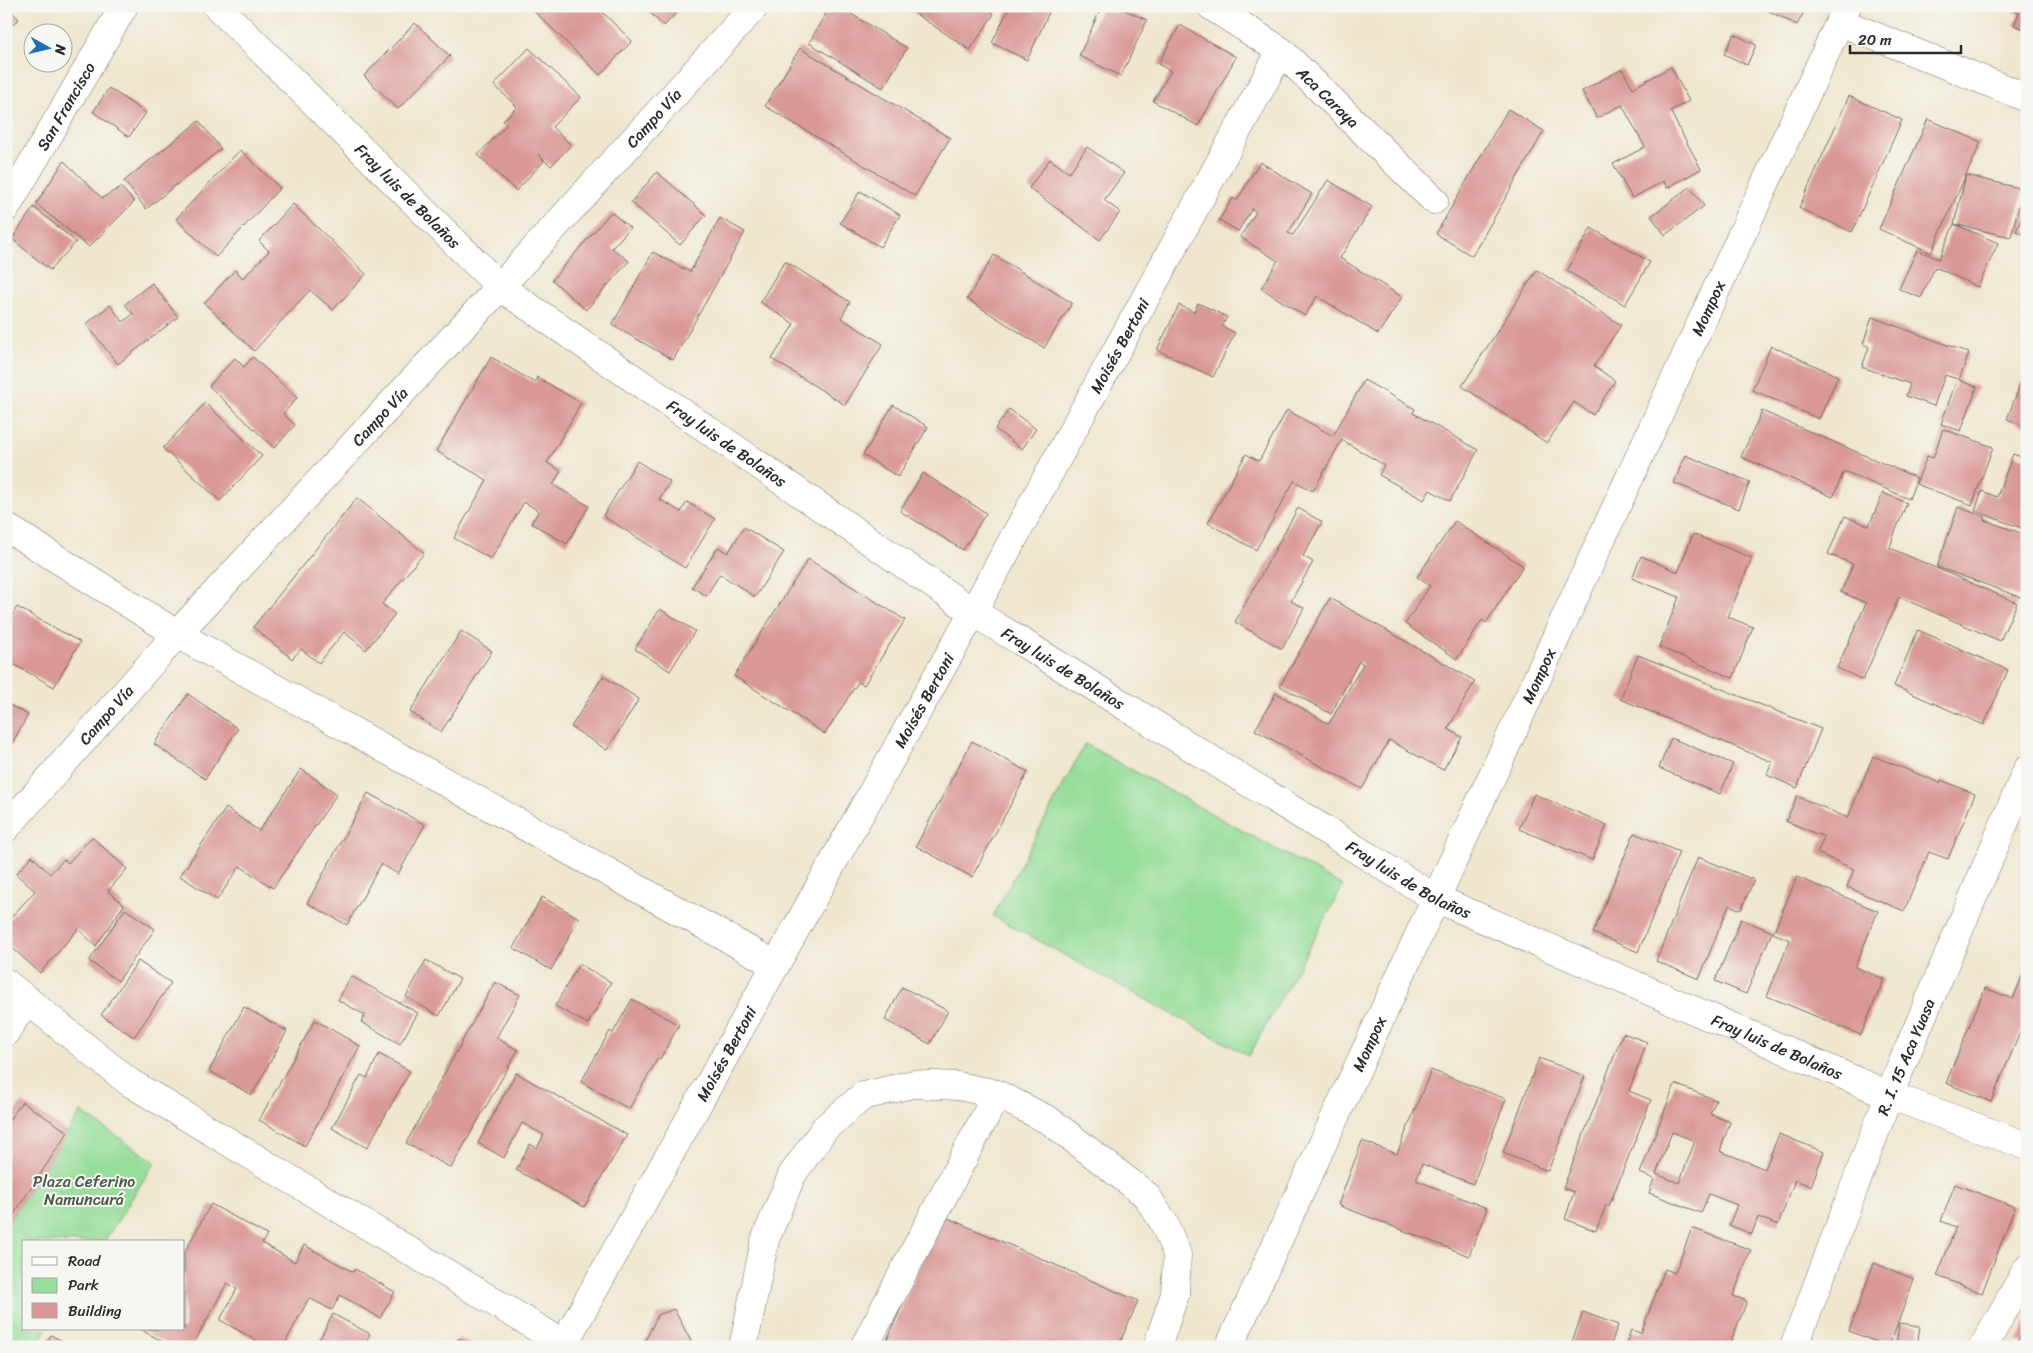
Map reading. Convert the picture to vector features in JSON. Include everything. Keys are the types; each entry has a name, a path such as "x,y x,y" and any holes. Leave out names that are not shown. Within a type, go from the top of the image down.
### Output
{"street":[{"name":"San Francisco","path":"6,208 124,6"},
{"name":"Fray luis de Bolaños","path":"217,6 500,288 973,612 1435,898 1889,1094 2027,1146"},
{"name":"Campo Vía","path":"6,828 177,634 500,288 755,6"},
{"name":"Aca Caraya","path":"1211,6 1282,51 1434,200"},
{"path":"1844,14 2027,98"},
{"name":"Mompox","path":"1229,1347 1844,14"},
{"name":"Moisés Bertoni","path":"565,1346 1282,51"},
{"path":"6,527 177,634 776,965"},
{"name":"R. I. 15 Aca Yuasa","path":"1794,1347 1889,1094 2027,770"},
{"path":"6,1032 16,991 129,1082 565,1346"},
{"path":"743,1347 765,1240 792,1175 825,1128 863,1096 913,1084 958,1086 998,1094 1050,1121 1146,1195 1164,1223 1177,1254 1176,1294 1157,1347"},
{"path":"864,1347 998,1094"},
{"path":"1983,1347 2027,1269"}],"green space":[{"path":"1085,744 1343,886 1249,1056 993,916"},
{"name":"Plaza Ceferino Namuncurá","path":"81,1112 155,1162 105,1240 22,1240 22,1330 46,1330 35,1347 6,1347 6,1226"}],"building":[{"path":"6,6 19,19 6,30"},
{"path":"529,6 596,6 632,41 600,75"},
{"path":"643,6 683,6 664,26"},
{"path":"830,6 838,6 907,48 883,88 809,43"},
{"path":"904,6 982,6 994,14 970,50"},
{"path":"1010,6 1052,6 1027,60 992,43"},
{"path":"1102,6 1116,6 1147,20 1121,76 1079,56"},
{"path":"1759,6 1807,6 1797,25"},
{"path":"2003,6 2027,6 2027,30 2014,25 2019,13"},
{"path":"415,23 450,56 398,109 364,76"},
{"path":"1180,25 1236,57 1198,126 1153,101 1171,71 1158,64"},
{"path":"1734,34 1756,45 1747,65 1724,54"},
{"path":"529,48 581,97 552,127 571,145 551,166 538,154 544,161 516,191 478,155 507,124 503,121 517,107 494,85"},
{"path":"800,48 950,138 915,196 765,106"},
{"path":"1671,67 1689,101 1670,111 1701,169 1667,188 1664,181 1632,198 1613,164 1645,147 1622,105 1597,118 1582,91 1622,69 1633,88"},
{"path":"109,88 146,113 129,137 93,112"},
{"path":"1849,96 1902,120 1852,232 1799,208"},
{"path":"1508,109 1544,131 1472,256 1436,234"},
{"path":"1928,119 1981,142 1931,253 1879,229"},
{"path":"199,121 221,149 146,209 124,181"},
{"path":"1087,147 1124,173 1104,200 1120,212 1100,240 1029,188 1050,159 1069,173"},
{"path":"240,150 280,188 216,257 176,219"},
{"path":"64,161 102,198 121,187 134,202 89,247 36,204"},
{"path":"1260,162 1312,194 1288,233 1293,235 1328,180 1372,207 1340,258 1402,297 1378,334 1317,296 1305,316 1261,288 1278,261 1240,237 1256,212 1252,209 1238,231 1219,220 1233,198 1237,200"},
{"path":"657,172 706,215 680,245 631,202"},
{"path":"1966,175 2023,189 2011,237 1954,224"},
{"path":"1690,187 1704,206 1665,235 1651,216"},
{"path":"860,191 900,215 880,247 840,223"},
{"path":"293,204 366,274 333,310 310,290 254,351 204,303 235,270 243,278 269,251 259,241"},
{"path":"2027,206 2027,236 2016,231"},
{"path":"34,207 76,242 50,270 12,239"},
{"path":"611,212 630,228 612,248 629,261 586,310 552,280"},
{"path":"720,218 745,232 673,360 612,325 653,252 690,272"},
{"path":"1954,224 1998,243 1978,287 1935,267 1921,298 1899,289 1917,250 1939,259"},
{"path":"1591,228 1650,262 1625,305 1567,271"},
{"path":"994,255 1072,303 1044,348 967,299"},
{"path":"785,261 850,302 841,318 883,344 845,405 772,359 794,324 760,302"},
{"path":"1537,270 1621,325 1594,366 1615,381 1593,415 1574,402 1547,443 1462,386"},
{"path":"152,283 178,317 118,364 86,324 110,305 123,322 133,314 125,304"},
{"path":"1198,303 1227,317 1222,326 1235,333 1213,377 1157,350 1179,305 1194,312"},
{"path":"1872,317 1969,353 1959,380 1977,387 1961,431 1941,424 1957,379 1945,375 1934,406 1906,396 1910,384 1862,367 1869,347 1863,344"},
{"path":"1771,346 1838,376 1819,419 1752,390"},
{"path":"253,357 297,398 283,414 295,425 274,448 209,386 235,358 244,367"},
{"path":"491,357 535,383 537,377 581,403 547,463 561,471 553,485 589,506 567,544 531,523 539,511 524,502 491,559 454,538 487,480 436,451"},
{"path":"1364,380 1415,409 1413,413 1478,450 1450,501 1430,490 1424,500 1379,475 1384,465 1342,440 1313,491 1294,481 1256,550 1208,523 1246,454 1259,461 1287,410 1333,436"},
{"path":"2021,382 2027,384 2027,427 2007,419"},
{"path":"205,403 262,456 220,501 163,448"},
{"path":"893,405 928,427 898,477 863,455"},
{"path":"1009,409 1036,429 1022,449 995,429"},
{"path":"1762,411 1917,478 1909,499 1844,471 1833,497 1741,457"},
{"path":"1943,429 1993,447 1972,505 1916,484 1927,456 1933,458"},
{"path":"2013,454 2027,459 2027,530 1975,511 1982,491 1997,497"},
{"path":"1685,455 1750,482 1739,509 1674,483"},
{"path":"637,461 670,482 659,499 681,512 687,502 715,519 685,568 603,516"},
{"path":"923,473 986,513 963,550 900,511"},
{"path":"1883,493 1907,503 1890,548 2017,603 2000,641 1899,597 1863,680 1837,668 1866,603 1841,592 1853,564 1828,554 1845,516 1869,526"},
{"path":"357,498 424,553 382,604 395,614 366,650 344,632 319,663 301,649 292,659 253,627"},
{"path":"1958,507 1985,517 1984,520 2027,535 2027,587 2023,598 1937,567"},
{"path":"1298,508 1322,522 1303,556 1313,562 1291,601 1304,608 1282,649 1235,622"},
{"path":"1455,521 1523,566 1486,623 1482,620 1457,659 1405,624 1430,586 1417,577"},
{"path":"744,527 784,552 755,597 720,574 706,596 692,587 718,547 728,553"},
{"path":"1693,534 1752,558 1728,617 1753,627 1733,678 1659,647 1679,597 1632,578 1641,556 1678,572"},
{"path":"808,559 905,620 864,685 858,682 825,734 734,676"},
{"path":"1330,598 1475,681 1448,729 1462,737 1443,770 1389,740 1362,789 1255,730 1276,693 1329,724 1363,664 1359,661 1331,714 1280,686"},
{"path":"17,607 80,642 54,687 6,660 6,625"},
{"path":"660,609 695,631 670,671 635,649"},
{"path":"1918,630 2008,670 1984,725 1894,686"},
{"path":"461,631 492,651 441,732 410,712"},
{"path":"1638,655 1821,729 1797,788 1767,775 1772,762 1620,699"},
{"path":"603,676 639,699 607,750 571,727"},
{"path":"188,694 238,729 205,779 154,744"},
{"path":"6,703 28,715 6,754"},
{"path":"1671,738 1733,764 1720,794 1659,768"},
{"path":"972,741 1028,772 972,877 916,846"},
{"path":"1873,756 1940,783 1941,780 1975,794 1948,859 1929,852 1904,911 1847,887 1854,869 1817,853 1824,837 1786,821 1797,796 1848,818"},
{"path":"301,769 337,794 273,888 240,866 217,900 180,876 226,808 259,831"},
{"path":"368,793 425,825 398,874 381,864 347,925 307,903"},
{"path":"1534,794 1607,825 1592,860 1519,829"},
{"path":"1634,833 1679,852 1638,952 1593,933"},
{"path":"92,837 127,869 108,891 124,905 96,946 78,929 40,973 6,942 6,923 35,891 16,874 32,856 50,874 64,859 68,863"},
{"path":"1698,857 1754,880 1741,910 1729,905 1699,979 1656,961"},
{"path":"1797,877 1878,911 1855,967 1884,979 1861,1035 1767,996 1790,940 1773,933"},
{"path":"542,897 579,918 551,970 513,948"},
{"path":"125,909 155,929 118,981 89,961"},
{"path":"1741,919 1772,932 1746,994 1715,981"},
{"path":"426,960 460,979 439,1016 406,997"},
{"path":"138,961 171,983 134,1037 101,1015"},
{"path":"579,964 611,982 588,1024 555,1006"},
{"path":"2027,965 2027,1016 1991,1102 1946,1083 1985,988 2013,999"},
{"path":"351,976 418,1013 400,1044 361,1022 365,1015 338,1000"},
{"path":"495,982 520,995 496,1038 518,1050 451,1168 406,1143"},
{"path":"902,987 948,1011 930,1044 885,1020"},
{"path":"632,999 679,1025 629,1109 581,1082 610,1031 613,1033"},
{"path":"244,1007 287,1031 252,1095 209,1071"},
{"path":"315,1020 360,1046 305,1146 259,1120"},
{"path":"1623,1033 1647,1042 1629,1091 1651,1100 1609,1206 1606,1205 1596,1231 1565,1219 1574,1192 1563,1188"},
{"path":"379,1054 410,1071 367,1148 332,1128 361,1075 367,1078"},
{"path":"1539,1058 1585,1076 1548,1171 1503,1153"},
{"path":"1431,1070 1506,1099 1473,1184 1422,1164 1416,1180 1487,1208 1469,1256 1338,1205 1362,1141 1397,1154"},
{"path":"516,1073 627,1135 584,1207 516,1170 530,1144 537,1148 544,1135 522,1123 504,1158 478,1143"},
{"path":"1675,1084 1716,1100 1710,1114 1730,1122 1720,1151 1765,1169 1779,1134 1824,1152 1811,1186 1795,1180 1778,1225 1758,1217 1752,1234 1729,1225 1737,1205 1709,1194 1701,1213 1649,1193 1654,1179 1640,1173","holes":["1672,1132 1695,1141 1679,1183 1656,1174"]},
{"path":"22,1102 68,1132 6,1226 6,1124"},
{"path":"1955,1184 2015,1207 1982,1293 1937,1276 1956,1227 1941,1221"},
{"path":"211,1204 267,1235 262,1243 295,1262 304,1245 353,1272 355,1269 395,1292 380,1318 340,1295 332,1310 309,1298 283,1347 268,1347 220,1320 237,1289 227,1283 192,1347 172,1347 142,1330 185,1330 185,1251"},
{"path":"941,1215 1138,1301 1118,1347 884,1347"},
{"path":"1692,1228 1751,1250 1733,1296 1747,1301 1729,1347 1625,1347 1631,1330 1641,1333 1665,1269 1675,1273"},
{"path":"1874,1263 1914,1279 1889,1347 1849,1331"},
{"path":"674,1309 694,1347 642,1347 658,1315"},
{"path":"1583,1312 1618,1325 1610,1347 1570,1347"},
{"path":"333,1314 370,1334 363,1347 316,1346"},
{"path":"2027,1320 2027,1344 2018,1341"},
{"path":"1899,1323 1920,1326 1917,1347 1896,1347"},
{"path":"51,1335 72,1347 44,1347"},
{"path":"459,1338 474,1347 454,1347"},
{"path":"1851,1341 1866,1347 1848,1347"}]}
